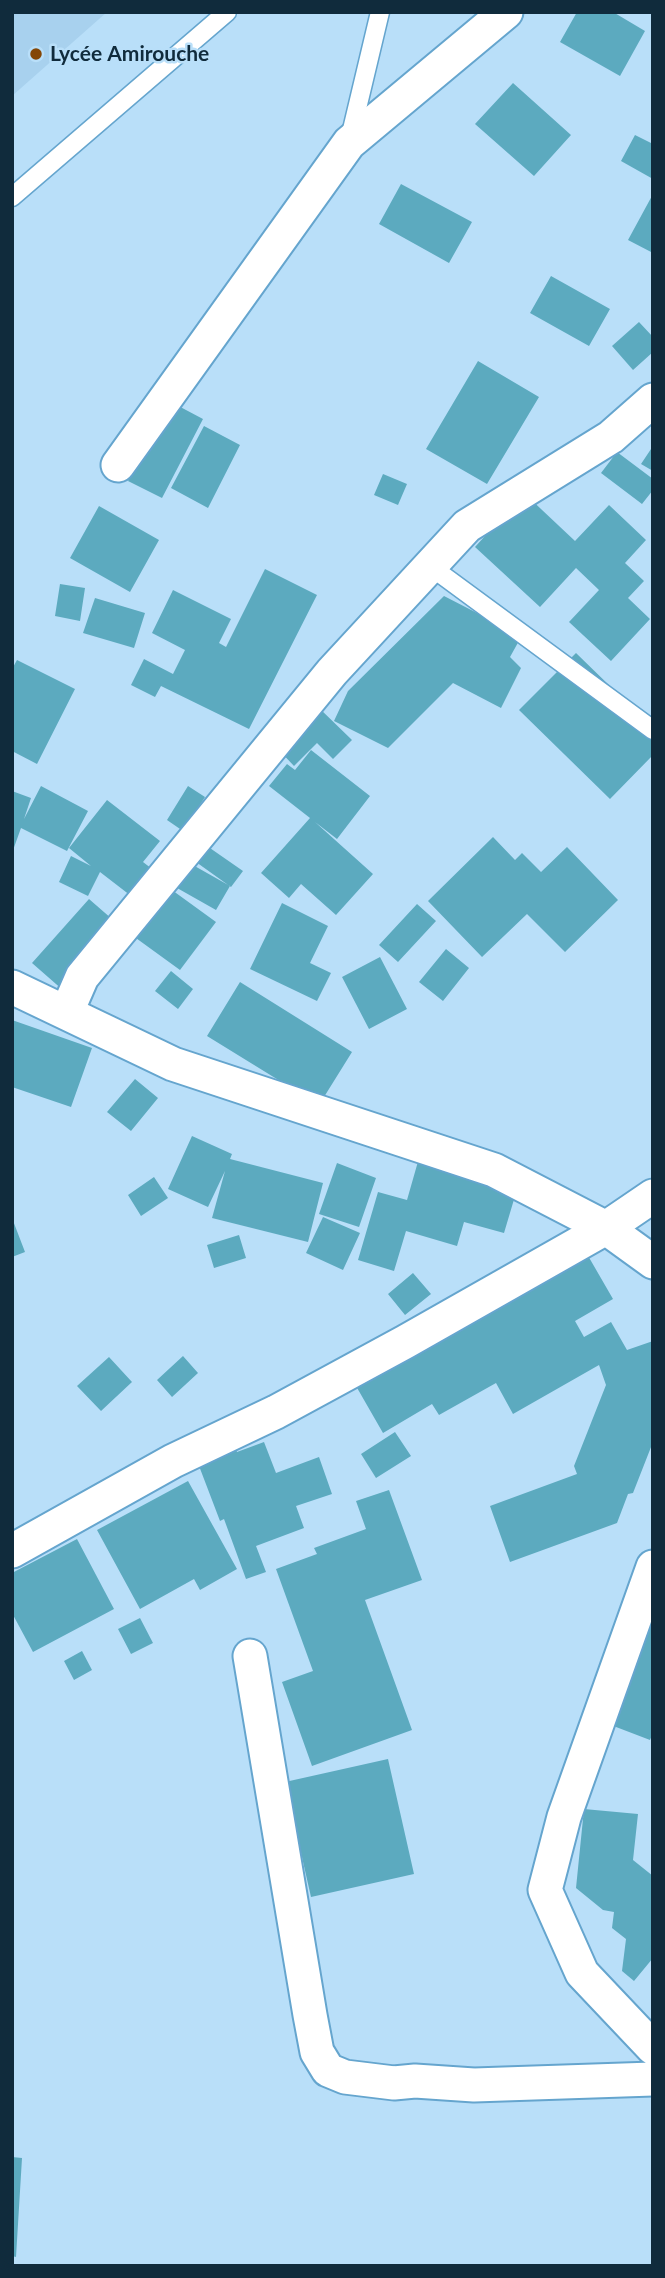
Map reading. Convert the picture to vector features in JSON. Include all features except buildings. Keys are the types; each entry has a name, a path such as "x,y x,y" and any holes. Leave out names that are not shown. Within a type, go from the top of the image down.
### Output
{"street":[{"path":"118,466 349,143 506,12"},
{"path":"69,1014 82,977 332,672 467,526 611,437 653,400"},
{"path":"12,987 173,1064 494,1170 606,1228 653,1262"},
{"path":"12,1551 173,1461 276,1412 405,1342 606,1228 653,1195"},
{"path":"653,1567 564,1817 545,1890 582,1973 653,2048"},
{"path":"250,1656 310,2015 317,2052 328,2070 345,2077 474,2085 653,2078"}],"lane":[{"path":"12,197 227,12"},
{"path":"349,143 380,12"},
{"path":"430,566 653,730"}],"shaded area":[{"name":"Lycée Amirouche","path":"12,12 107,12 12,96"}],"place":[{"name":"Lycée Amirouche","path":"36,54"}]}
